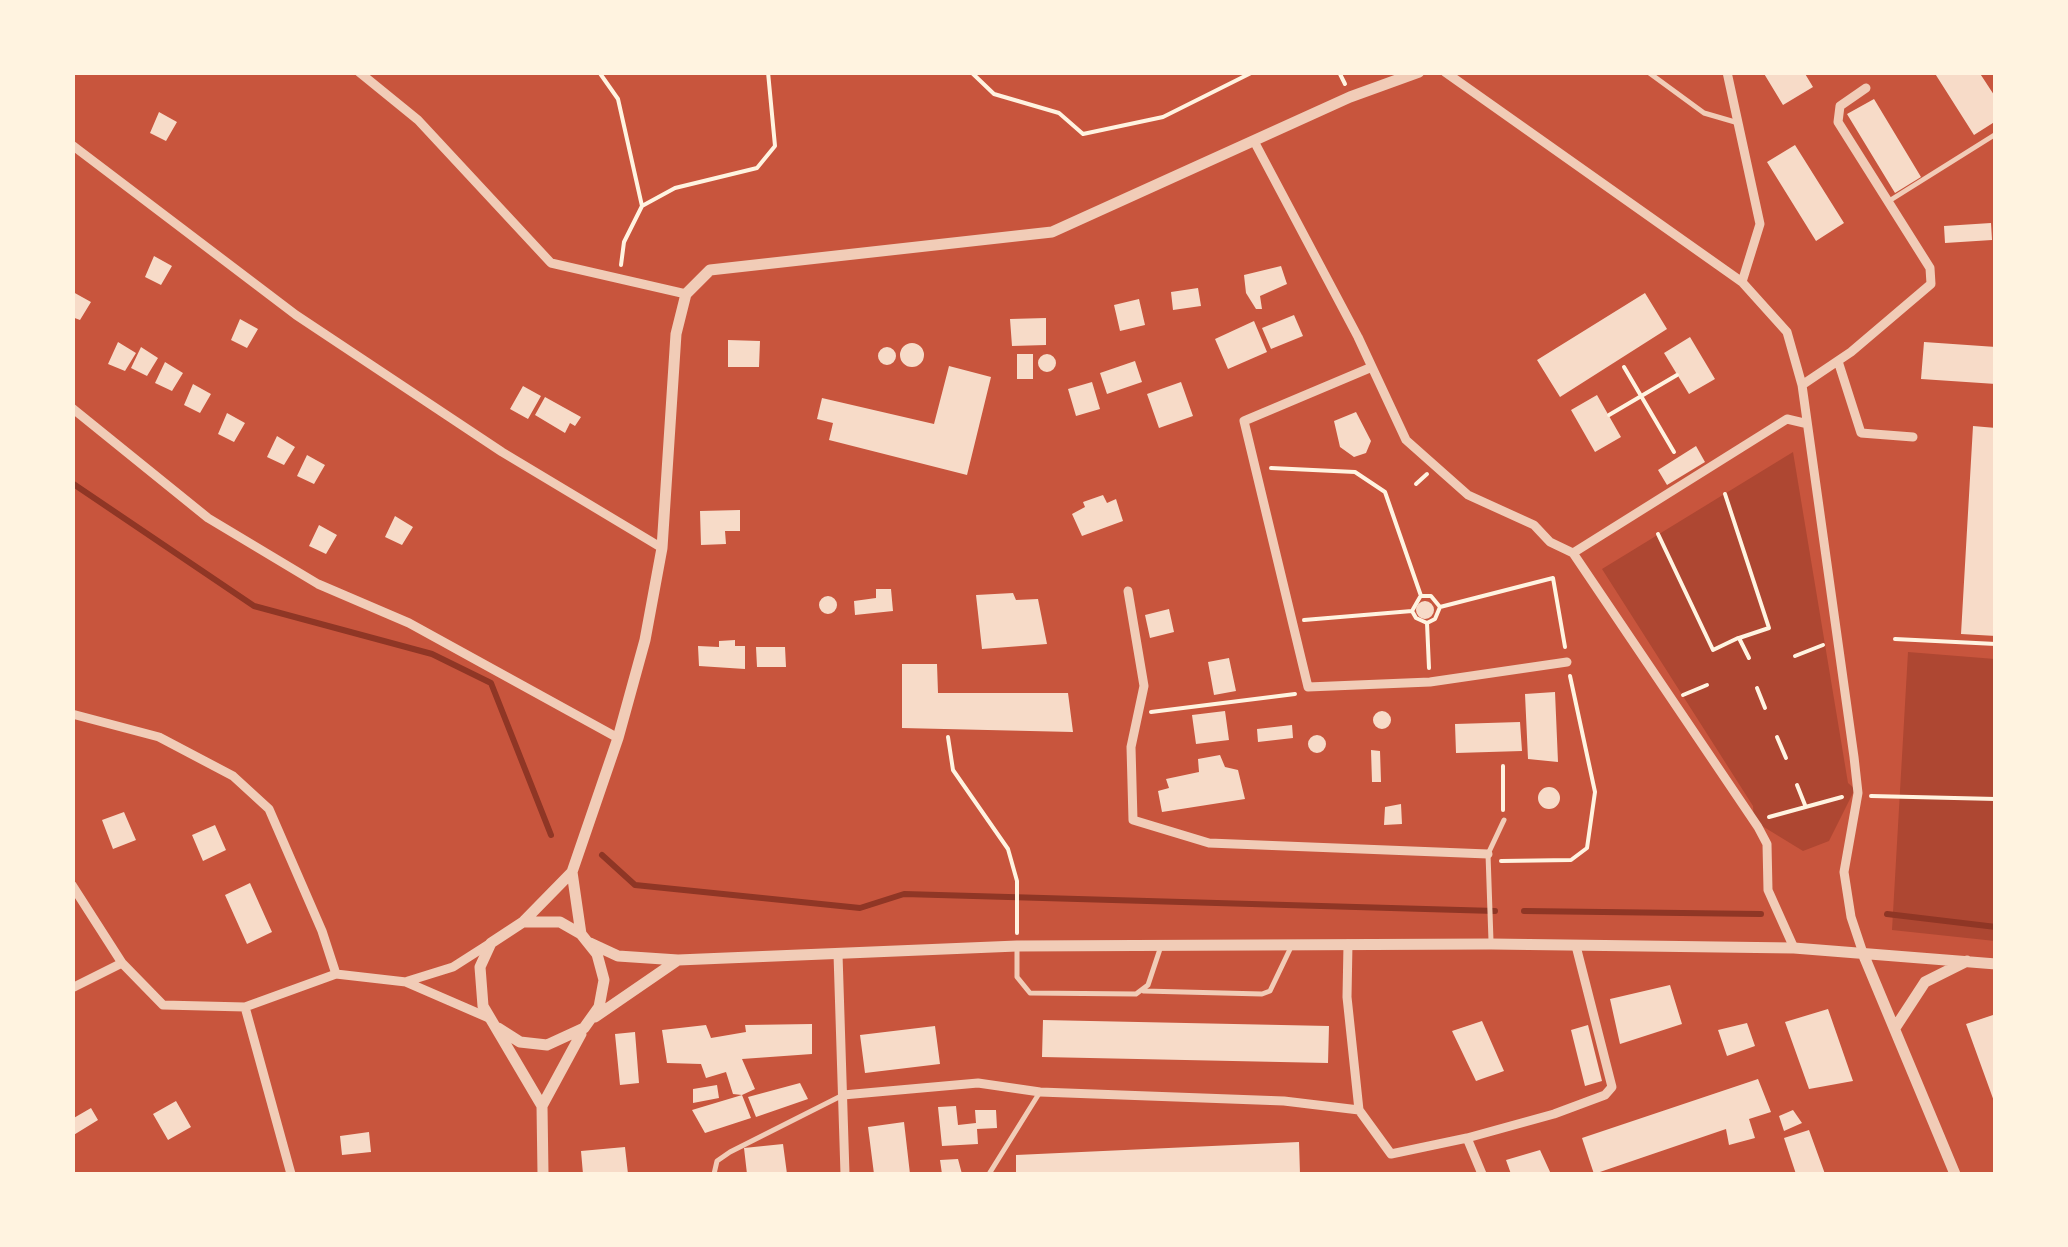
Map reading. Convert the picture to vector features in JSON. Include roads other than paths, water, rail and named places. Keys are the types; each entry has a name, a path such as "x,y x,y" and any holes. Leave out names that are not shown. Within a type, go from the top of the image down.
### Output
{"street":[{"path":"358,72 418,120 551,263 686,294"},
{"path":"406,982 453,967 492,943 523,922 572,872 618,738 645,640 662,548 676,334 686,294 710,270 1052,232 1350,97 1419,72"},
{"path":"1445,72 1742,282 1787,332 1802,385 1804,423 1858,793 1844,872 1851,917 1955,1174"},
{"path":"1727,72 1760,224 1742,282"},
{"path":"1802,385 1838,361 1931,284 1930,268 1837,118 1840,106 1866,88"},
{"path":"1254,142 1406,440 1468,495 1534,526 1550,542 1573,553 1674,698 1767,844 1768,890 1794,948"},
{"path":"72,145 296,314 502,452 662,548"},
{"path":"1838,361 1861,433 1913,438"},
{"path":"1372,367 1244,421 1289,622 1308,687 1430,682 1567,662"},
{"path":"72,408 208,518 318,584 409,624 618,738"},
{"path":"1573,553 1787,419 1804,423"},
{"path":"1128,591 1144,686 1131,746 1133,820 1208,844 1488,857"},
{"path":"72,714 159,737 233,776 269,808 336,974"},
{"path":"542,1106 588,1024 604,980 586,939 572,872"},
{"path":"72,885 122,963 163,1005 245,1008 336,974 406,982 452,998 520,1042 547,1045 588,1024 678,960"},
{"path":"523,922 560,922 618,956 678,960 1017,946 1491,944 1794,948 1996,964"},
{"path":"492,943 478,980 493,1023 542,1106 543,1174"},
{"path":"1348,944 1348,998 1358,1110 1391,1154 1467,1138 1605,1096 1612,1087 1576,946"},
{"path":"838,954 845,1174"},
{"path":"1896,1028 1925,982 1968,960"},
{"path":"72,988 122,963"},
{"path":"245,1008 291,1174"},
{"path":"844,1095 978,1082 1040,1092 1284,1102 1358,1110"},
{"path":"1467,1138 1482,1174"}],"lane":[{"path":"1648,72 1704,114 1738,123"},
{"path":"1889,201 1996,134"},
{"path":"1491,944 1488,857 1504,820"},
{"path":"1017,946 1017,977 1030,993 1262,994 1270,991 1292,944"},
{"path":"1144,991 1161,946"},
{"path":"989,1174 1040,1092"},
{"path":"714,1174 717,1161 730,1152 844,1095"}],"waterway":[{"path":"72,483 254,606 432,654 491,683 551,835"},
{"path":"602,855 635,885 860,908 904,894 1495,911"},
{"path":"1524,911 1761,914"},
{"path":"1887,914 1996,927"}]}
